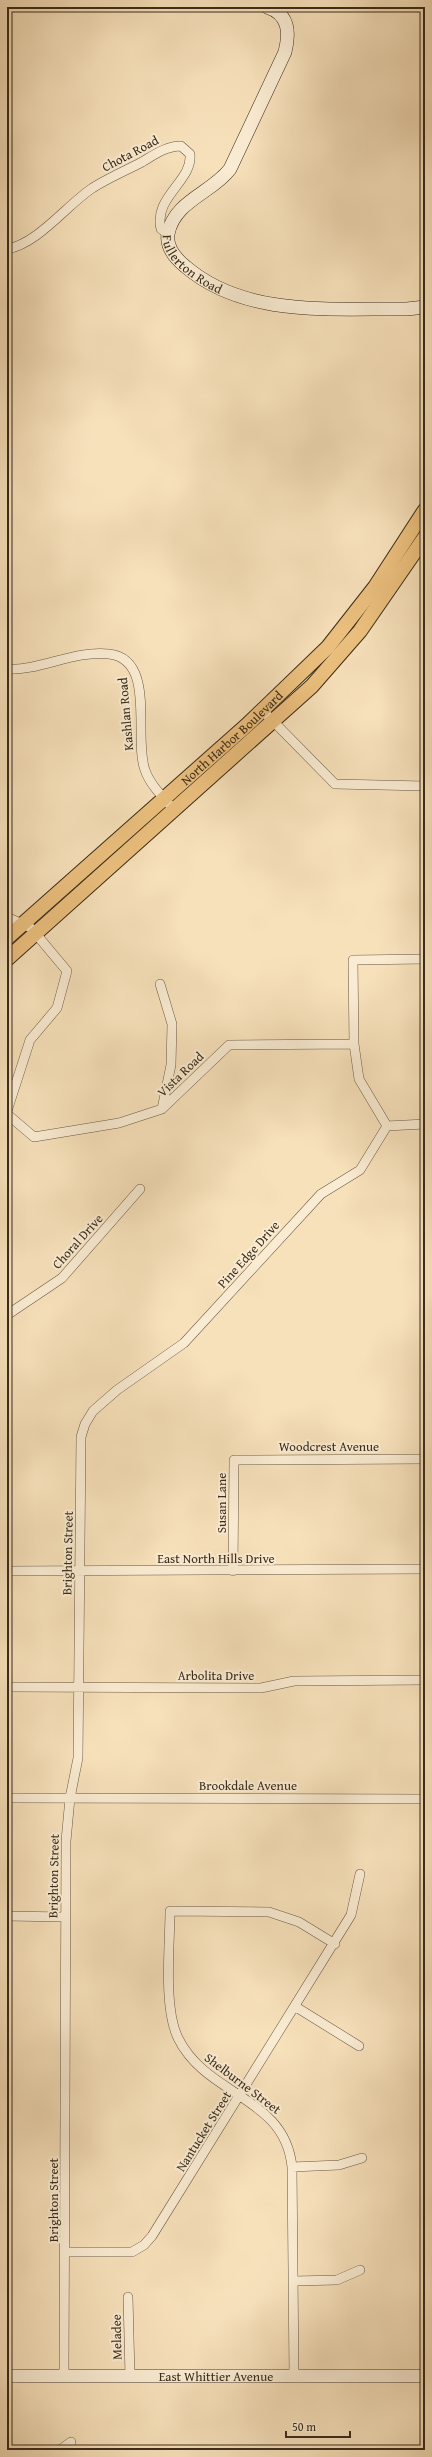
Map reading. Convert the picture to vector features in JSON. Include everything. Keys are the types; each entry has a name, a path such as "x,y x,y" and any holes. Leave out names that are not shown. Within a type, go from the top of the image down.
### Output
{"main road":[{"name":"North Harbor Boulevard","path":"7,959 30,929 164,797 262,710 323,652 375,587 425,510"},
{"name":"North Harbor Boulevard","path":"7,938 30,929 174,810 312,686 360,631 425,537"}],"street":[{"name":"Fullerton Road","path":"267,7 282,16 286,21 288,39 285,52 230,169 222,179 187,204 177,214 168,234 172,250 178,261 193,273 227,291 264,304 291,307 407,309 425,307"},
{"name":"Chota Road","path":"7,249 16,247 29,240 78,199 99,184 165,149 181,146 190,154 190,163 167,198 161,212 161,230 168,234"},
{"name":"Kashlan Road","path":"7,669 24,669 64,658 98,654 117,656 129,662 133,667 138,680 144,765 148,778 174,810"},
{"path":"262,710 272,722 335,784 425,786"},
{"path":"7,917 30,929 67,971 57,1008 30,1040 7,1111"},
{"path":"425,959 353,960 354,1044 359,1079 387,1126 425,1124"},
{"path":"160,984 172,1024 171,1064 162,1110"},
{"name":"Vista Road","path":"7,1114 34,1138 119,1123 162,1110 229,1045 354,1044"},
{"name":"Pine Edge Drive","path":"117,1390 184,1343 321,1194 360,1170 387,1126"},
{"name":"Choral Drive","path":"7,1315 62,1278 140,1189"},
{"name":"Brighton Street","path":"64,2377 66,2252 66,1841 70,1798 78,1758 81,1437 85,1424 93,1411 117,1390"},
{"name":"Woodcrest Avenue","path":"234,1460 425,1459"},
{"name":"Susan Lane","path":"233,1571 234,1460"},
{"name":"East North Hills Drive","path":"7,1571 233,1571 425,1568"},
{"name":"Arbolita Drive","path":"7,1687 261,1688 294,1681 425,1680"},
{"name":"Brookdale Avenue","path":"7,1798 425,1798"},
{"name":"Nantucket Street","path":"66,2252 132,2252 144,2246 152,2236 352,1915 360,1874"},
{"name":"Shelburne Street","path":"294,2375 292,2167 289,2146 278,2127 267,2115 197,2066 177,2036 170,2002 170,1910 269,1912 299,1922 335,1944"},
{"path":"7,1916 65,1917"},
{"path":"296,2007 359,2046"},
{"path":"292,2167 339,2165 362,2158"},
{"path":"294,2281 337,2280 360,2270"},
{"name":"Meladee","path":"128,2297 130,2376"},
{"name":"East Whittier Avenue","path":"7,2376 425,2376"},
{"path":"60,2450 71,2442"}]}
